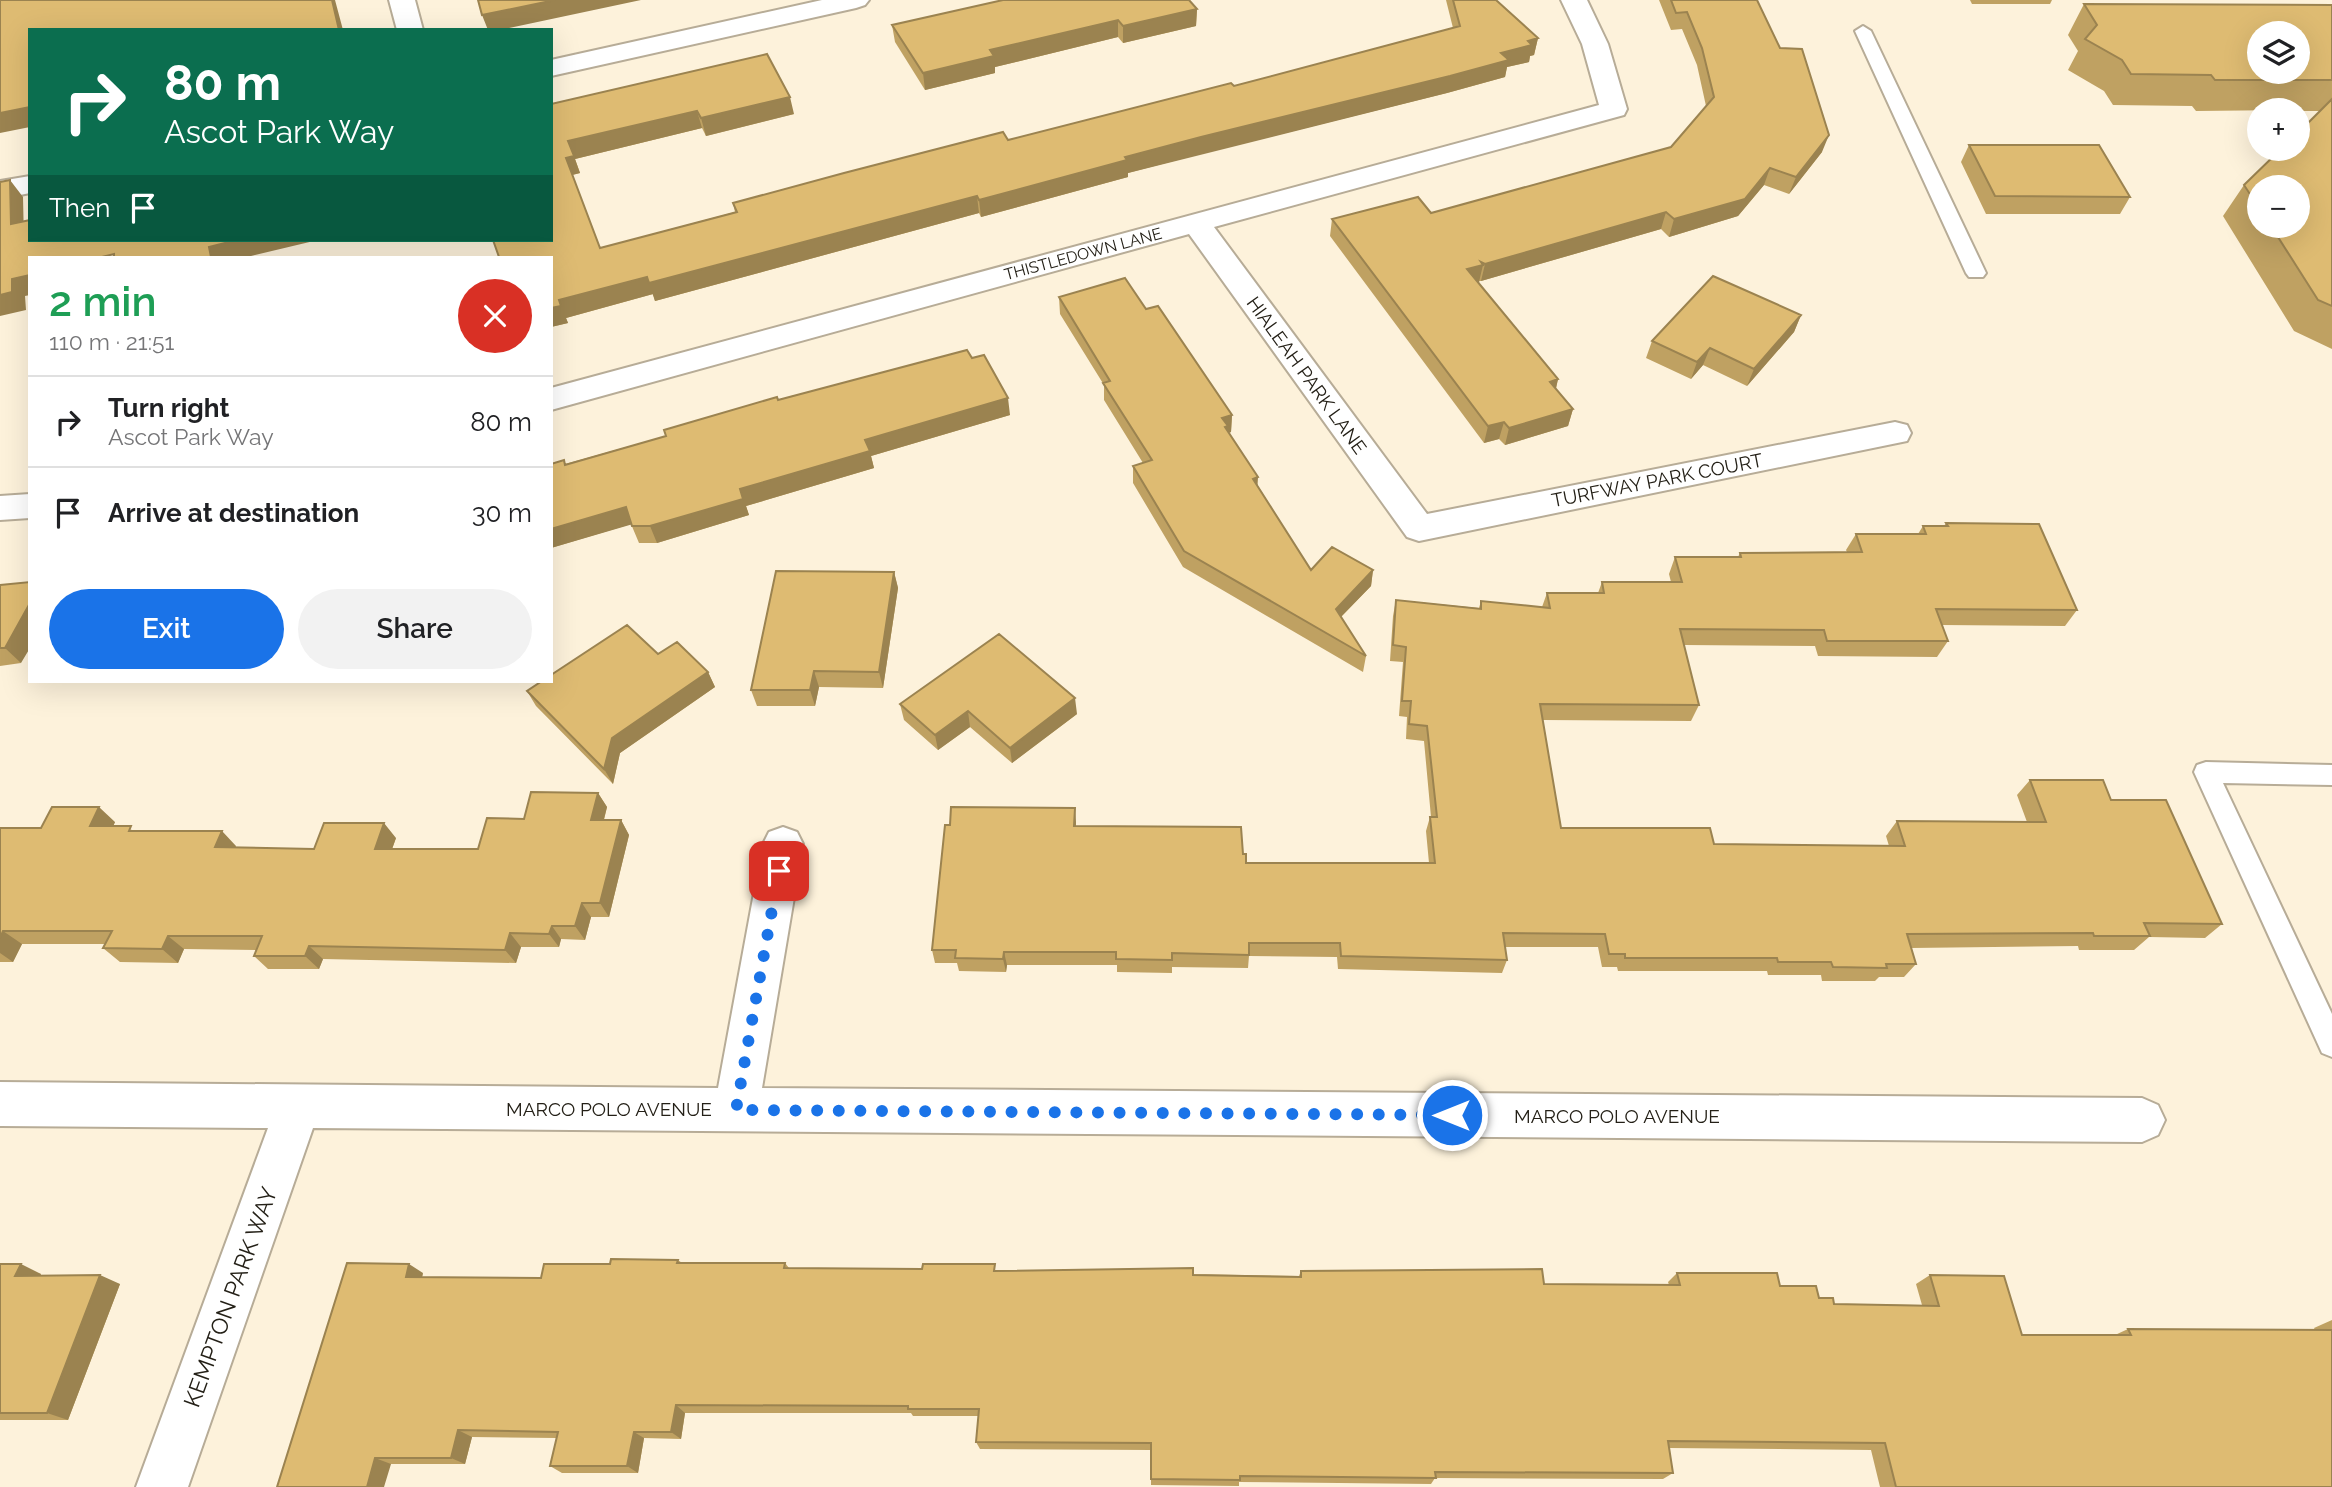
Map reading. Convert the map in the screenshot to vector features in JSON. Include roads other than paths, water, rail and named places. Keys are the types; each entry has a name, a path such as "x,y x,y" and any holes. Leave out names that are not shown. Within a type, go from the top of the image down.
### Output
{"street":[{"path":"402,0 409,28"},
{"path":"553,68 856,0"},
{"name":"THISTLEDOWN LANE","path":"553,398 1614,109 1595,44 1574,0"},
{"path":"0,190 28,184"},
{"name":"HIALEAH PARK LANE","path":"1196,223 1419,528"},
{"name":"TURFWAY PARK COURT","path":"1419,528 1895,433"},
{"path":"0,508 28,506"},
{"path":"736,1110 783,844"},
{"name":"MARCO POLO AVENUE","path":"0,1104 2142,1120"},
{"name":"KEMPTON PARK WAY","path":"162,1487 298,1106"}],"lane":[{"path":"1863,31 1976,273"},
{"path":"2332,775 2206,772 2332,1044"}]}
